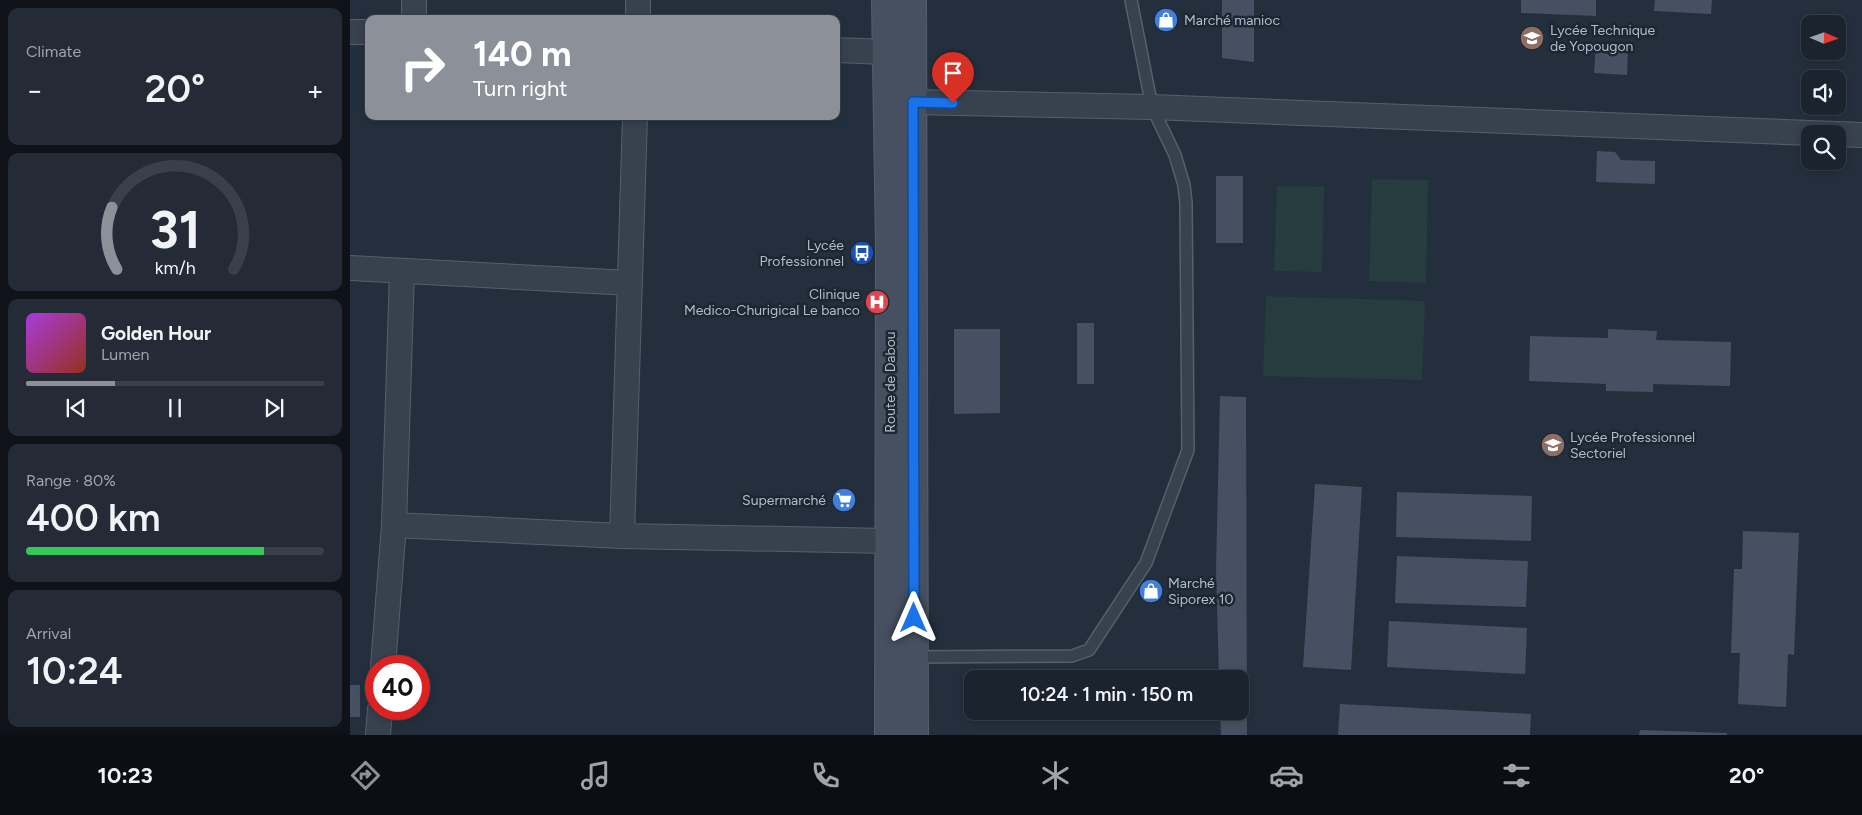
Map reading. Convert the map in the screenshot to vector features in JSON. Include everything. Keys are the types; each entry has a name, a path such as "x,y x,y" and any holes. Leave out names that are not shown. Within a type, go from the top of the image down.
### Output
{"street":[{"path":"414,0 414,15"},
{"path":"638,0 638,15"},
{"name":"Route de Dabou","path":"886,0 890,247 889,735"},
{"name":"Route de Dabou","path":"912,0 914,735"},
{"path":"350,32 365,32"},
{"path":"840,50 886,52"},
{"path":"913,102 1152,106 1801,133"},
{"path":"622,536 635,120"},
{"path":"1846,134 1862,135"},
{"path":"350,268 630,283"},
{"path":"384,655 394,525 402,271"},
{"path":"394,525 622,536 889,541"},
{"path":"378,735 379,720"}],"lane":[{"path":"915,657 1072,656 1089,650 1146,563 1188,450 1186,203 1184,185 1175,156 1152,106 1131,0"}],"green space":[{"path":"1372,179 1428,180 1426,283 1369,281"},
{"path":"1277,186 1324,187 1322,272 1274,271"},
{"path":"1266,296 1425,301 1422,380 1263,376"}],"building":[{"path":"1222,0 1254,0 1254,62 1222,58"},
{"path":"1521,0 1596,0 1596,16 1521,13"},
{"path":"1655,0 1712,0 1711,14 1654,11"},
{"path":"1596,45 1628,47 1627,75 1594,73"},
{"path":"1597,151 1615,152 1621,160 1655,161 1655,184 1596,182"},
{"path":"1216,176 1243,176 1243,243 1216,243"},
{"path":"1077,323 1094,323 1094,384 1077,384"},
{"path":"954,329 1000,329 1000,413 954,414"},
{"path":"1608,329 1657,331 1656,340 1731,342 1730,386 1653,384 1653,392 1606,391 1606,384 1529,381 1530,336 1608,338"},
{"path":"1220,396 1246,397 1247,670 1219,670 1216,568"},
{"path":"1315,484 1362,487 1351,670 1303,667"},
{"path":"1397,492 1532,496 1531,541 1396,537"},
{"path":"1743,531 1799,533 1794,655 1788,654 1786,707 1738,704 1740,653 1731,653 1734,569 1742,569"},
{"path":"1397,556 1528,561 1526,607 1395,603"},
{"path":"1389,621 1527,628 1525,674 1387,667"},
{"path":"350,685 360,685 360,717 350,717"},
{"path":"1340,704 1531,714 1530,735 1338,735"},
{"path":"1220,720 1247,720 1247,735 1221,735"},
{"path":"1640,730 1727,733 1727,735 1639,735"}],"place":[{"name":"Marché manioc","path":"1166,20"},
{"name":"Lycée Technique de Yopougon","path":"1532,38"},
{"name":"Lycée Professionnel","path":"862,253"},
{"name":"Clinique Medico-Churigical Le banco","path":"877,302"},
{"name":"Lycée Professionnel Sectoriel","path":"1553,445"},
{"name":"Supermarché","path":"844,500"},
{"name":"Marché Siporex 10","path":"1151,591"}],"route":[{"path":"914,618 913,102 953,103"}]}
